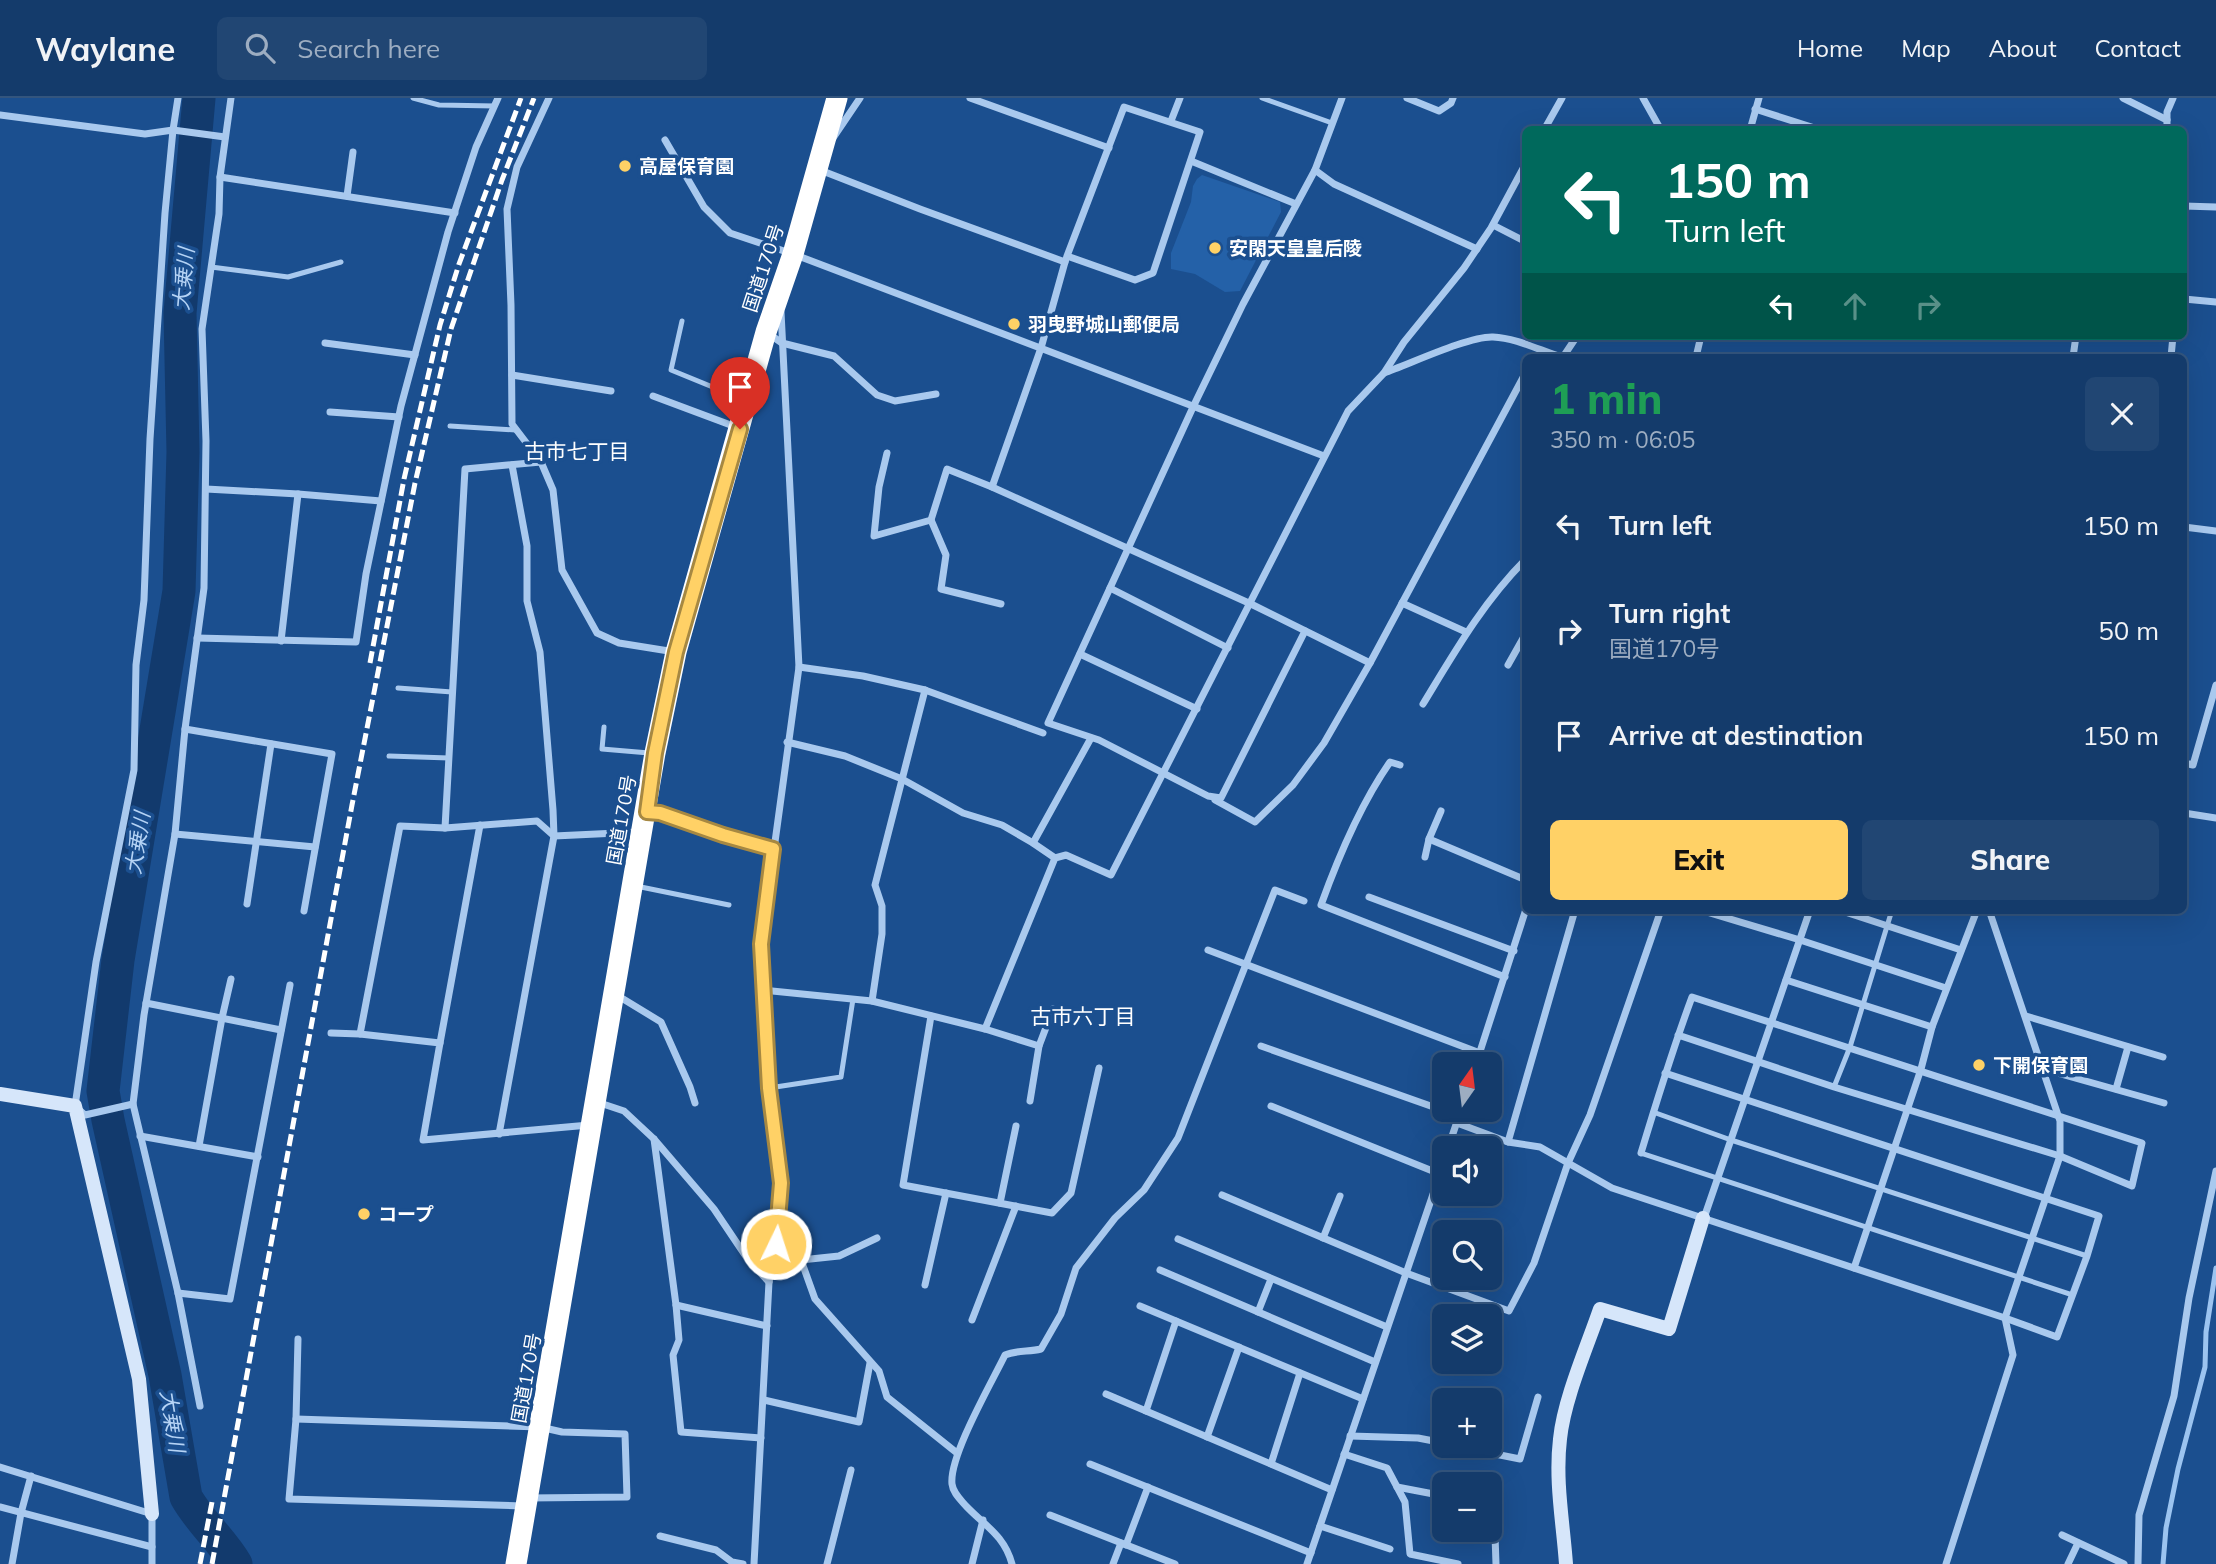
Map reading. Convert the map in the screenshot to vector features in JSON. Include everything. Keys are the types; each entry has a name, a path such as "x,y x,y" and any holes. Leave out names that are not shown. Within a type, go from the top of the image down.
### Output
{"highway":[{"name":"国道170号","path":"516,1564 655,753 676,652 748,402 774,338 780,290 793,254 837,98"}],"street":[{"path":"152,1564 152,1514 139,1379 80,1110 96,961 134,770 136,664 144,600 150,439 173,130 178,98"},
{"path":"200,1406 178,1293 133,1104 146,1003 175,834 185,729 204,588 206,489 202,329 219,214 220,177 230,98"},
{"path":"549,98 517,167 508,209 512,304 512,424 541,462 553,490 562,570 597,633 619,643 676,652"},
{"path":"860,98 819,160 920,209 1135,281 1153,273 1200,132 1124,107"},
{"path":"970,98 1109,148"},
{"path":"992,486 1041,348 1066,259 1124,107 1122,98"},
{"path":"1171,121 1180,98"},
{"path":"1342,98 1315,170 1194,405 1048,723 1091,738 1164,773 1255,822 1293,785 1324,743 1370,663 1522,379"},
{"path":"1407,98 1439,111 1451,103 1453,98"},
{"path":"1546,126 1562,98"},
{"path":"1643,98 1659,126"},
{"path":"1751,126 1759,98"},
{"path":"2123,98 2167,120"},
{"path":"2167,126 2167,112 2173,98"},
{"path":"197,638 356,642 381,501 415,355 476,147 497,102"},
{"path":"1755,109 1808,126"},
{"path":"0,115 145,134 173,130 225,137"},
{"path":"665,140 704,207 730,233 793,254 1324,456"},
{"path":"347,196 354,152"},
{"path":"1191,161 1296,204"},
{"path":"1315,170 1334,184 1477,249"},
{"path":"787,742 845,756 902,779 963,813 1002,825 1055,858 1066,856 1111,875 1348,411 1384,373 1404,342 1464,268 1493,225 1522,171"},
{"path":"220,177 455,213"},
{"path":"2187,206 2216,207"},
{"path":"1493,225 1522,240"},
{"path":"2187,299 2216,302"},
{"path":"1384,373 1470,341 1491,337 1512,340 1536,353"},
{"path":"754,1564 768,1282 776,1244 781,1183 769,1088 761,944 799,667 774,338 834,356 877,395 895,401 936,394"},
{"path":"326,343 415,355"},
{"path":"512,374 611,390"},
{"path":"653,396 740,429"},
{"path":"330,412 399,417"},
{"path":"887,453 879,487 874,536 931,520"},
{"path":"445,828 465,469 541,462"},
{"path":"499,1134 554,836 540,652 527,601 527,546 512,465"},
{"path":"1000,604 941,589 946,555 931,520 947,468 1251,604 1370,663"},
{"path":"206,489 381,501"},
{"path":"281,641 298,494"},
{"path":"2187,527 2216,531"},
{"path":"1423,704 1466,632 1522,563"},
{"path":"1110,589 1228,648"},
{"path":"1402,603 1466,632"},
{"path":"1208,796 1220,798 1305,631"},
{"path":"1508,665 1522,639"},
{"path":"1080,654 1197,709"},
{"path":"799,667 863,676 925,690 1042,733"},
{"path":"2187,764 2193,765 2216,685"},
{"path":"872,1001 882,934 882,906 875,885 925,690"},
{"path":"185,729 332,754 304,911"},
{"path":"1033,842 1091,738"},
{"path":"247,904 271,744"},
{"path":"1400,765 1390,762 1370,791 1321,905 1505,977"},
{"path":"1424,858 1441,811"},
{"path":"554,836 645,822 660,813 773,849"},
{"path":"2187,813 2216,818"},
{"path":"360,1034 400,826 445,828 537,821 554,836"},
{"path":"480,825 423,1140 593,1125"},
{"path":"175,834 315,847"},
{"path":"1429,839 1522,878"},
{"path":"985,1029 1055,858"},
{"path":"1012,1564 1009,1552 1000,1538 955,1493 952,1482 957,1453 1005,1355 1015,1351 1032,1352 1041,1349 1061,1314 1076,1268 1115,1218 1144,1189 1178,1138 1275,890 1304,901"},
{"path":"1369,897 1514,951"},
{"path":"1208,950 1480,1052 1525,914"},
{"path":"1508,1142 1574,914"},
{"path":"1222,1195 1406,1273 1509,1311 1534,1263 1568,1164 1590,1115 1660,914"},
{"path":"1716,914 1946,988"},
{"path":"1566,1564 1558,1485 1560,1438 1565,1412 1600,1308 1669,1329 1703,1219 1809,914"},
{"path":"1851,914 1961,950"},
{"path":"1854,1268 1908,1110 1931,1027 1975,914"},
{"path":"1946,1564 2013,1355 2005,1318 2060,1156 2059,1115 1990,914"},
{"path":"199,1146 231,979"},
{"path":"1786,980 1931,1027"},
{"path":"178,1293 230,1299 290,985"},
{"path":"762,990 872,1001 985,1029 1039,1046"},
{"path":"615,994 661,1022 695,1103"},
{"path":"1641,1153 1665,1073 1678,1035 1692,997 1921,1069 2142,1143 2132,1186 2060,1156 1834,1087 1678,1035"},
{"path":"146,1003 281,1030"},
{"path":"1030,1101 1039,1046 1053,1009"},
{"path":"931,1016 903,1185 1052,1213 1071,1193 1099,1068"},
{"path":"2026,1016 2163,1057"},
{"path":"331,1033 440,1043"},
{"path":"1261,1046 1432,1106"},
{"path":"2116,1089 2127,1047"},
{"path":"2043,1069 2164,1103"},
{"path":"1470,1122 1508,1142 1540,1147 1612,1188 2057,1337 2087,1256 2098,1216 1665,1073"},
{"path":"0,1094 80,1110 133,1104"},
{"path":"596,1102 624,1111 654,1139 714,1209 749,1261 768,1282"},
{"path":"1271,1106 1432,1171"},
{"path":"1000,1203 1016,1126"},
{"path":"140,1136 258,1157"},
{"path":"654,1139 676,1305 679,1340 673,1355 681,1432 761,1438"},
{"path":"2138,1564 2139,1514 2174,1396 2189,1298 2216,1171"},
{"path":"925,1285 946,1193"},
{"path":"1324,1238 1340,1196"},
{"path":"1307,1564 1432,1197"},
{"path":"972,1320 1016,1206"},
{"path":"801,1260 839,1256 877,1238"},
{"path":"1178,1239 1387,1327"},
{"path":"776,1244 801,1260 815,1299 879,1371 887,1397 957,1453"},
{"path":"1160,1270 1375,1362"},
{"path":"1258,1312 1272,1279"},
{"path":"676,1305 767,1326"},
{"path":"1140,1306 1363,1399"},
{"path":"1146,1411 1176,1321"},
{"path":"296,1419 540,1427 562,1432 625,1434 627,1497 527,1502 289,1499 296,1419 298,1339"},
{"path":"1207,1437 1239,1347"},
{"path":"764,1399 859,1423 870,1363"},
{"path":"1271,1464 1300,1373"},
{"path":"1106,1394 1332,1490"},
{"path":"1502,1455 1520,1459 1538,1397"},
{"path":"1350,1436 1432,1441"},
{"path":"1344,1454 1387,1468 1405,1502 1410,1554 1458,1564"},
{"path":"1090,1464 1311,1553"},
{"path":"0,1467 152,1514"},
{"path":"827,1564 851,1470"},
{"path":"12,1564 31,1476"},
{"path":"1113,1564 1148,1487"},
{"path":"1397,1487 1432,1494"},
{"path":"0,1507 152,1547"},
{"path":"1050,1515 1175,1564"},
{"path":"972,1564 984,1520"},
{"path":"1320,1526 1390,1549"},
{"path":"2062,1535 2124,1564"},
{"path":"660,1536 716,1550 732,1562 743,1564"},
{"path":"1495,1542 1496,1564"},
{"path":"2068,1564 2078,1543"}],"lane":[{"path":"413,98 439,105 497,102"},
{"path":"1262,98 1332,122"},
{"path":"211,267 288,277 341,262"},
{"path":"682,321 671,370 748,402"},
{"path":"450,426 516,430"},
{"path":"398,688 452,692"},
{"path":"604,727 602,749 655,753"},
{"path":"389,756 449,758"},
{"path":"633,885 729,905"},
{"path":"1834,1087 1850,1047 1890,914"},
{"path":"769,1088 841,1077 853,999"},
{"path":"1653,1112 2087,1256"},
{"path":"1641,1153 2073,1295"}],"shaded area":[{"path":"1202,175 1280,202 1281,212 1240,291 1225,292 1195,274 1171,269 1171,253 1191,202 1193,186"}],"waterway":[{"name":"大乗川","path":"199,98 180,313 183,452 179,591 118,960 103,1091 165,1375 186,1497 236,1564"},
{"path":"2163,1564 2166,1528 2178,1469 2205,1367 2206,1332 2216,1268"}],"railway":[{"path":"370,663 404,479 440,325 459,264 521,98"},
{"path":"212,1564 352,805 415,483 451,329 502,180 534,98"},
{"path":"200,1564 212,1502"}],"place":[{"name":"高屋保育園","path":"625,166"},
{"name":"安閑天皇皇后陵","path":"1215,248"},
{"name":"羽曳野城山郵便局","path":"1014,324"},
{"name":"下開保育園","path":"1979,1065"},
{"name":"コープ","path":"364,1214"}],"district":[{"name":"古市七丁目","path":"577,451"},
{"name":"古市六丁目","path":"1083,1016"}],"route":[{"path":"740,429 676,652 655,753 647,812 660,813 773,849 761,944 769,1088 781,1183 776,1244"}]}
